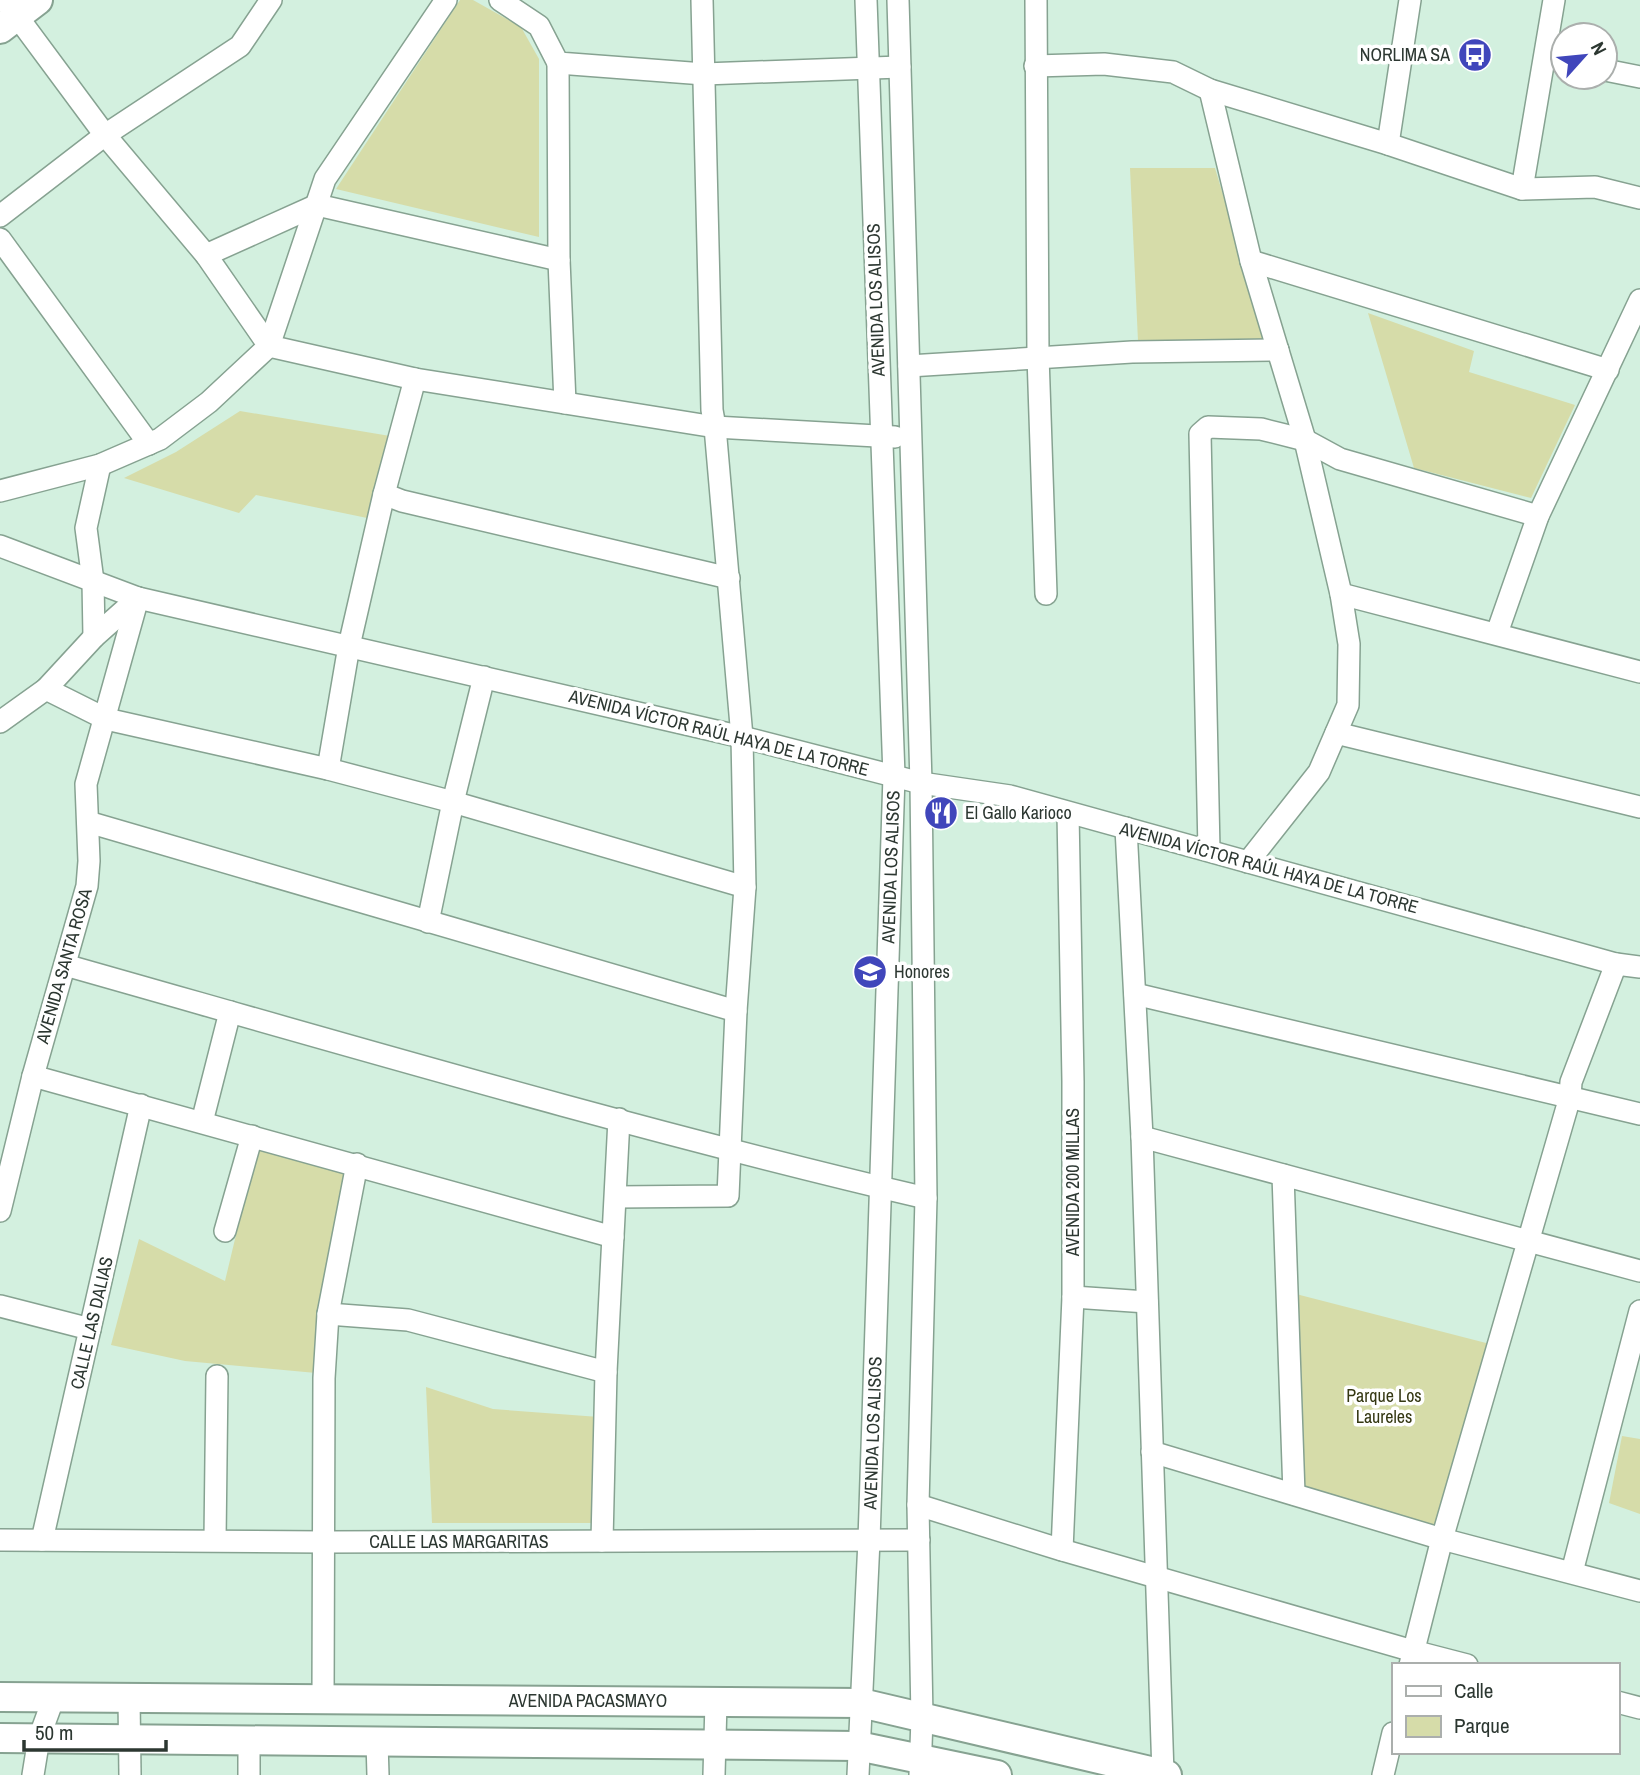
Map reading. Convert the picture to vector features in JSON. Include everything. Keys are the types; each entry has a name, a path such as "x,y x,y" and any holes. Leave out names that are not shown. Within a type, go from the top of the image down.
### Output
{"main road":[{"name":"AVENIDA PACASMAYO","path":"0,1697 861,1703 1165,1775"},
{"path":"0,1738 858,1746 920,1767 998,1775"}],"street":[{"path":"0,216 106,135 240,46 271,0"},
{"path":"0,491 100,465 160,439 209,402 269,346 325,179 446,0"},
{"path":"500,0 539,26 558,63 559,260 565,403"},
{"path":"616,1197 728,1196 732,1151 736,1011 745,887 742,737 712,410 702,0"},
{"name":"AVENIDA LOS ALISOS","path":"858,1775 869,1540 894,776 866,0"},
{"name":"AVENIDA LOS ALISOS","path":"898,0 921,783 926,1198 918,1505 922,1718 920,1767"},
{"path":"1036,0 1038,356 1046,594"},
{"path":"1388,144 1409,0"},
{"path":"1554,0 1554,21"},
{"path":"15,11 106,135 206,255 269,346 415,379 715,427 911,438"},
{"path":"558,63 704,74 868,66 900,67"},
{"path":"1035,66 1104,64 1173,72 1210,90 1388,144 1522,189 1595,187 1640,198"},
{"path":"1619,73 1640,77"},
{"path":"1522,189 1549,78"},
{"path":"1210,90 1251,261 1305,440 1341,594 1349,644 1348,705 1319,772 1248,862"},
{"path":"206,255 317,205 559,260"},
{"path":"0,239 149,444"},
{"path":"1251,261 1608,370"},
{"path":"1497,633 1538,516 1640,300"},
{"path":"909,366 1038,356 1278,350"},
{"path":"328,769 349,646 384,494 415,379"},
{"path":"1209,850 1200,434 1208,427 1261,429 1305,440 1340,459 1538,516"},
{"path":"94,637 93,581 86,528 100,465"},
{"path":"384,494 402,501 729,578"},
{"name":"AVENIDA VÍCTOR RAÚL HAYA DE LA TORRE","path":"1,547 138,598 742,737 921,783 1010,796 1616,964 1640,967"},
{"path":"1341,594 1638,668"},
{"path":"0,722 46,689 94,637 138,598"},
{"name":"AVENIDA SANTA ROSA","path":"0,1211 33,1076 87,886 86,784 138,598"},
{"path":"428,922 453,802 484,677"},
{"path":"46,689 106,719 328,769 453,802 745,887"},
{"path":"1336,733 1640,807"},
{"name":"AVENIDA 200 MILLAS","path":"1062,1550 1073,1297 1073,1081 1068,813"},
{"path":"88,822 736,1011"},
{"path":"1126,828 1142,1137 1165,1775"},
{"path":"1412,1658 1443,1539 1570,1097 1571,1082 1616,964"},
{"path":"65,965 732,1151 926,1198"},
{"path":"1135,994 1640,1114"},
{"path":"202,1122 230,1012"},
{"path":"33,1076 613,1237"},
{"name":"CALLE LAS DALIAS","path":"42,1540 141,1105"},
{"path":"602,1541 606,1372 619,1119"},
{"path":"225,1231 252,1136"},
{"path":"1142,1137 1640,1271"},
{"path":"323,1700 324,1378 328,1314 357,1164"},
{"path":"1283,1175 1294,1494"},
{"path":"1073,1297 1147,1302"},
{"path":"0,1306 90,1329"},
{"path":"1572,1572 1640,1311"},
{"path":"328,1314 408,1320 606,1372"},
{"path":"215,1540 217,1376"},
{"path":"1152,1452 1443,1539 1640,1591"},
{"path":"918,1505 1412,1658 1451,1663"},
{"name":"CALLE LAS MARGARITAS","path":"0,1540 324,1542 919,1539"},
{"path":"33,1775 39,1738 54,1698"},
{"path":"129,1698 130,1775"},
{"path":"714,1775 716,1702"},
{"path":"1619,1702 1640,1707"},
{"path":"1383,1775 1392,1736"},
{"path":"248,1740 249,1775"},
{"path":"377,1742 377,1775"}],"green space":[{"path":"460,0 473,0 521,27 539,59 539,237 336,189"},
{"path":"1130,168 1215,168 1266,340 1138,341"},
{"path":"1368,313 1474,351 1469,372 1575,405 1531,498 1414,468"},
{"path":"240,411 390,436 372,519 256,495 239,513 124,478 176,452"},
{"path":"258,1143 347,1167 316,1373 185,1361 111,1345 139,1239 225,1281"},
{"name":"Parque Los Laureles","path":"1296,1294 1490,1344 1438,1530 1300,1490"},
{"path":"426,1387 493,1409 599,1417 596,1523 432,1523"},
{"path":"1622,1436 1640,1439 1640,1514 1609,1503"}],"place":[{"name":"NORLIMA SA","path":"1475,55"},
{"name":"El Gallo Karioco","path":"941,813"},
{"name":"Honores","path":"870,972"}]}
